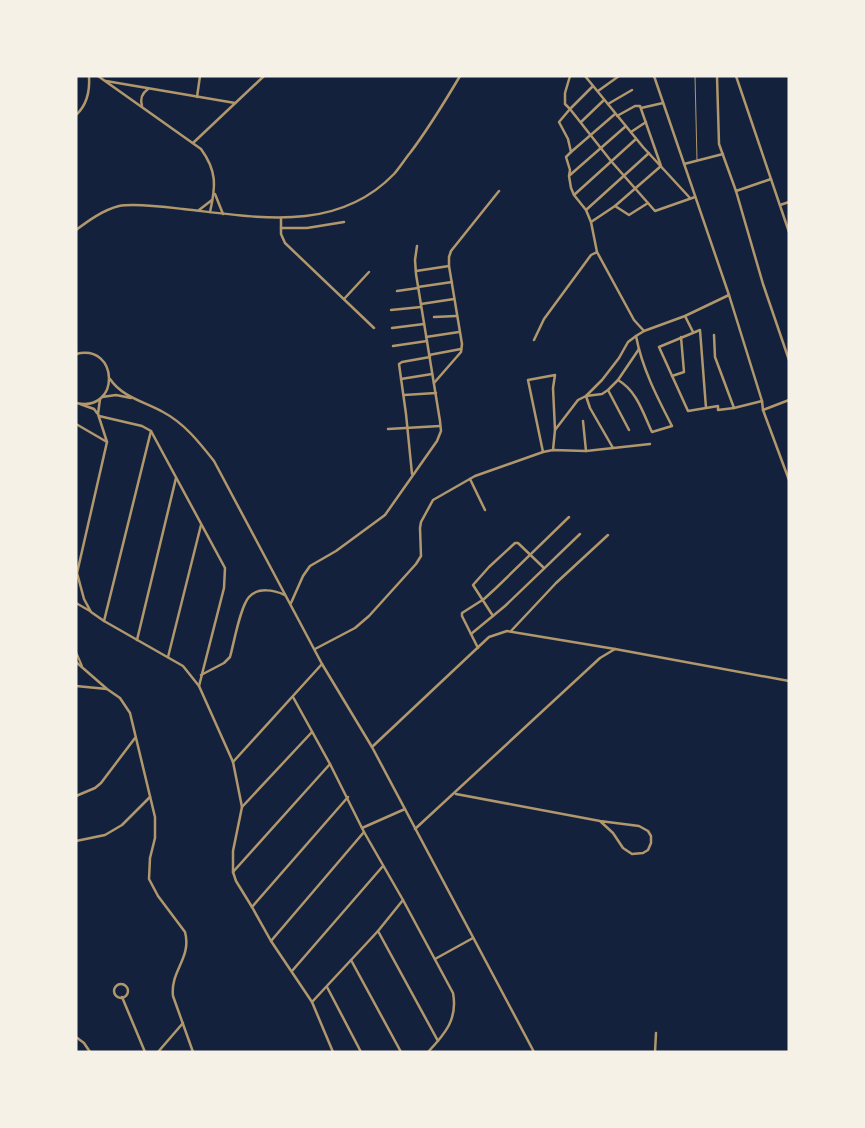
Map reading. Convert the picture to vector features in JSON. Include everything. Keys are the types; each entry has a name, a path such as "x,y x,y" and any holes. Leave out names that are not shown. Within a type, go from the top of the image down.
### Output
{"street":[{"path":"76,115 85,105 88,97 88,76"},
{"path":"98,76 201,149 211,165 215,179 214,199 210,212"},
{"path":"197,97 200,76"},
{"path":"193,143 264,76"},
{"path":"76,230 103,212 120,206 161,207 281,219 317,216 354,204 376,190 395,174 431,126 460,76"},
{"path":"570,76 565,93 565,104 655,211 695,197"},
{"path":"586,76 636,139 690,198"},
{"path":"598,92 619,76"},
{"path":"654,76 728,295 762,401 763,410 789,480"},
{"path":"717,76 718,144 736,191 763,284 789,360"},
{"path":"736,76 789,232"},
{"path":"105,81 235,103"},
{"path":"571,152 568,139 559,122 593,86"},
{"path":"142,108 141,100 143,94 149,89"},
{"path":"608,104 632,90"},
{"path":"581,122 604,100"},
{"path":"644,331 634,320 601,262 591,222 586,210 574,195 566,157 616,115 635,106 640,107 663,103"},
{"path":"640,107 661,166"},
{"path":"631,133 646,122"},
{"path":"569,176 626,126"},
{"path":"574,195 636,139"},
{"path":"586,210 648,153"},
{"path":"684,164 723,154"},
{"path":"591,222 615,206 661,166"},
{"path":"736,191 772,179"},
{"path":"215,192 223,214"},
{"path":"434,383 461,352 449,266 451,250 499,192"},
{"path":"199,211 214,199"},
{"path":"780,205 789,202"},
{"path":"615,206 629,216 648,203"},
{"path":"281,219 281,234 285,243 374,328"},
{"path":"281,228 307,228 344,222"},
{"path":"291,603 303,576 310,566 336,551 384,515 437,441 440,426 418,287 415,260 417,246"},
{"path":"534,340 544,319 591,255 597,252"},
{"path":"416,271 449,266"},
{"path":"344,299 369,272"},
{"path":"396,291 452,282"},
{"path":"555,430 578,400 586,396 602,380 619,358 628,342 644,331 685,316 728,295"},
{"path":"391,310 454,299"},
{"path":"434,317 456,316"},
{"path":"685,316 693,332"},
{"path":"392,328 424,324"},
{"path":"706,408 700,330 659,347 688,411 706,408 718,406 718,410 734,408 762,401"},
{"path":"393,346 459,332"},
{"path":"714,335 715,357 734,408"},
{"path":"618,380 626,384 632,392 652,432 672,426 647,375 636,336"},
{"path":"672,376 684,372 681,337"},
{"path":"412,475 399,364 461,349"},
{"path":"586,396 602,394 608,390 618,380 639,349"},
{"path":"77,354 86,353 100,359 109,371 110,379 109,386 100,398 99,415 107,442 77,573 79,585 91,612"},
{"path":"402,379 433,374"},
{"path":"543,452 528,380 555,375 553,388 555,430 553,450"},
{"path":"110,379 117,388 163,412 198,440 214,461 322,664 372,747 534,1052"},
{"path":"608,390 628,430"},
{"path":"404,395 436,393"},
{"path":"78,403 93,402 100,398 116,395 135,399"},
{"path":"586,396 590,408 613,448"},
{"path":"763,410 789,400"},
{"path":"78,403 94,409 99,415 142,426 151,431 225,568 224,588 200,675 199,686"},
{"path":"582,421 586,451"},
{"path":"76,424 107,442"},
{"path":"388,429 440,426"},
{"path":"104,621 151,431"},
{"path":"315,649 355,628 369,616 416,564 421,556 420,528 433,500 470,479 543,452 553,450 586,451 650,444"},
{"path":"137,640 176,478"},
{"path":"470,479 485,510"},
{"path":"478,648 462,613 484,599 569,517"},
{"path":"168,657 202,524"},
{"path":"471,634 494,616 580,534"},
{"path":"511,632 556,583 608,535"},
{"path":"494,616 473,585 489,567 515,543 518,543 544,568"},
{"path":"200,675 224,663 230,657 244,605 250,596 264,590 276,591 286,596"},
{"path":"76,603 183,666 199,686 233,762 242,807 233,851 233,872 236,881 271,942 312,1002 333,1052"},
{"path":"372,747 489,637 507,631 789,681"},
{"path":"415,829 600,658 615,649"},
{"path":"76,652 83,668"},
{"path":"76,662 120,698 130,713 155,817 155,838 150,858 149,879 158,896 185,932 187,938 187,947 172,987 173,996 193,1050 198,1046"},
{"path":"233,762 322,664"},
{"path":"76,686 107,689"},
{"path":"293,697 348,797 364,832 453,993 455,1004 451,1022 428,1052"},
{"path":"242,807 312,732"},
{"path":"76,796 102,783 135,738"},
{"path":"233,872 330,764"},
{"path":"455,794 600,821 638,826 648,831 651,836 648,850 643,853 632,854 623,848 613,833 600,821"},
{"path":"76,841 106,835 122,826 150,797"},
{"path":"252,907 348,797"},
{"path":"362,828 405,809"},
{"path":"271,942 364,832"},
{"path":"292,971 383,866"},
{"path":"312,1002 378,931 403,900"},
{"path":"378,931 438,1041"},
{"path":"435,959 474,938"},
{"path":"350,960 401,1052"},
{"path":"122,984 127,989 126,995 122,997 116,996 114,992 118,985 122,984"},
{"path":"326,986 361,1052"},
{"path":"122,997 145,1052"},
{"path":"158,1052 183,1023"},
{"path":"655,1052 656,1033"},
{"path":"76,1037 84,1043 90,1052"}],"lane":[{"path":"695,76 697,160"}]}
